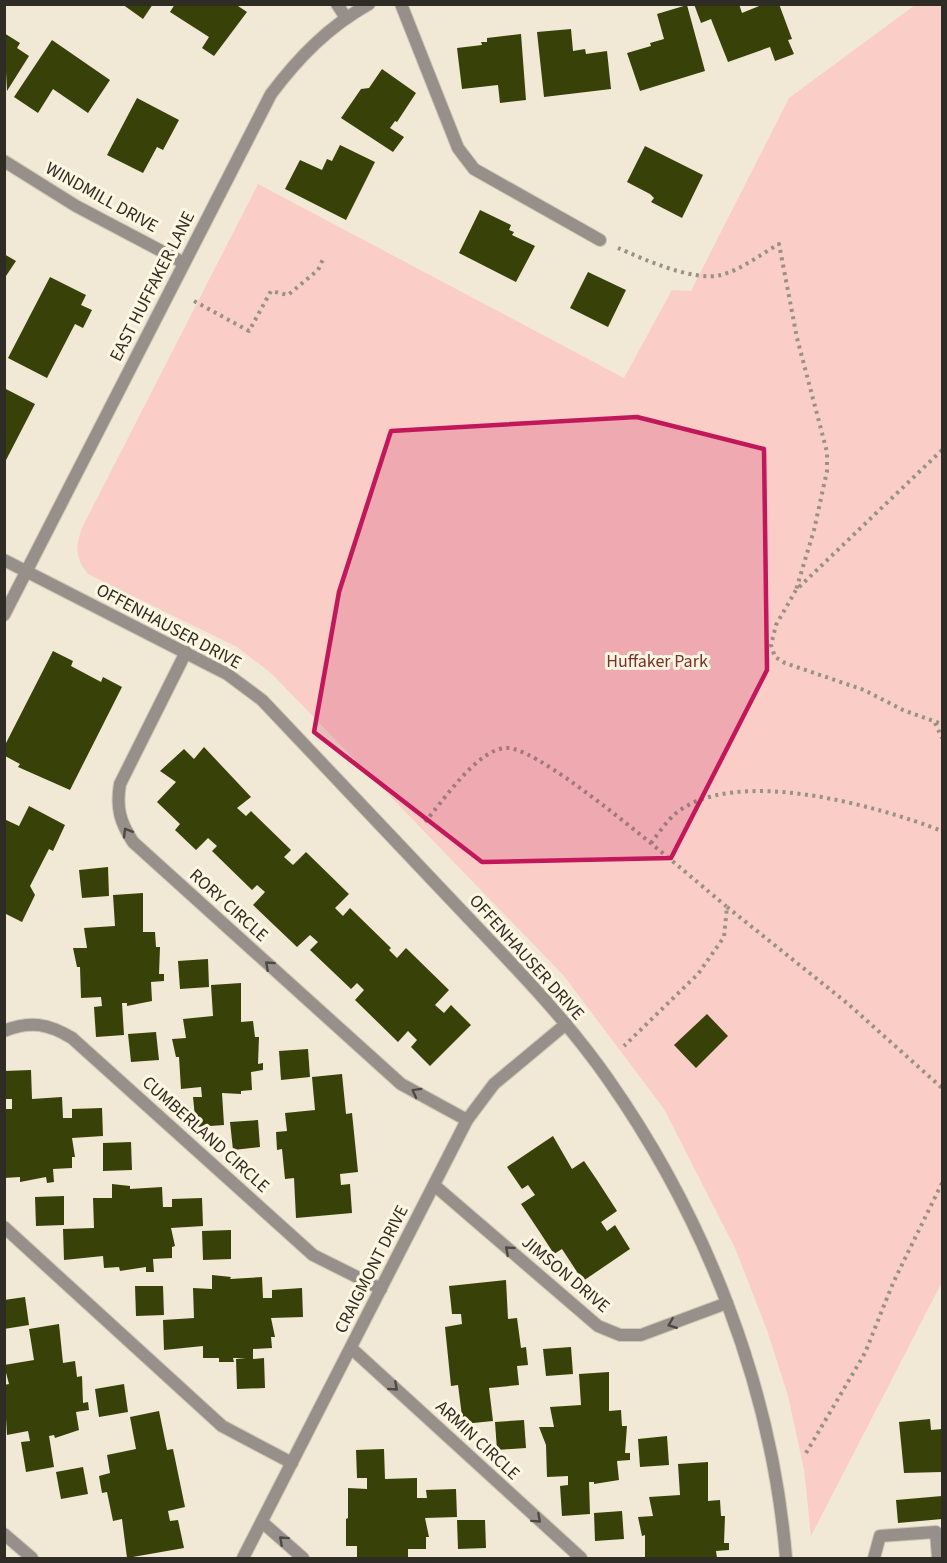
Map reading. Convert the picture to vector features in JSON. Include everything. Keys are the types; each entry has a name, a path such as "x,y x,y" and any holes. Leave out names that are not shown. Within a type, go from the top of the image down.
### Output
{"street":[{"path":"337,4 345,18"},
{"name":"EAST HUFFAKER LANE","path":"4,615 271,94 298,58 345,18 369,4"},
{"path":"401,4 458,148 474,170 600,240"},
{"name":"WINDMILL DRIVE","path":"4,161 76,206 184,263"},
{"name":"OFFENHAUSER DRIVE","path":"4,560 186,652 227,675 262,700 566,1024 607,1078 651,1144 692,1221 727,1303 752,1380 770,1455 786,1558"},
{"name":"RORY CIRCLE","path":"186,652 120,784 117,805 122,826 134,842 401,1084 467,1120"},
{"name":"CUMBERLAND CIRCLE","path":"4,1031 19,1024 39,1023 57,1028 72,1038 313,1255 381,1289"},
{"name":"CRAIGMONT DRIVE","path":"243,1558 467,1120 494,1084 566,1024"},
{"name":"JIMSON DRIVE","path":"434,1185 598,1326 620,1335 641,1335 727,1303"},
{"path":"4,1227 222,1426 292,1463"},
{"name":"ARMIN CIRCLE","path":"351,1348 581,1558"},
{"path":"262,1522 303,1558"},
{"path":"874,1558 880,1536 936,1532 938,1558"},
{"path":"4,1533 32,1558"}],"path":[{"path":"600,240 638,257 707,277 724,275 779,244 797,338 827,452 827,471 814,530 796,590 776,625 771,645 775,657 786,663 864,690 935,723 942,724"},
{"path":"194,301 249,331 271,291 288,295 318,270 324,257"},
{"path":"796,590 942,450"},
{"path":"935,723 942,738"},
{"path":"425,822 480,758 507,748 538,758 651,843 727,908 847,1003 942,1088"},
{"path":"651,843 674,815 684,808 707,799 737,792 798,794 855,804 942,831"},
{"path":"624,1046 698,974 724,937 727,908"},
{"path":"806,1453 865,1353 893,1283 942,1183"}],"highlighted area":[{"path":"637,417 764,449 767,670 671,858 482,862 314,732 339,592 391,431"}],"green space":[{"name":"Huffaker Park","path":"915,5 942,5 942,1282 811,1536 804,1469 788,1396 767,1330 735,1248 664,1109 564,976 272,674 237,647 88,574 81,563 77,547 82,528 258,184 624,378 672,290 691,291 789,98"}],"building":[{"path":"122,4 153,4 143,19"},
{"path":"175,4 235,4 247,12 214,56 202,48 209,37 170,12"},
{"path":"694,4 739,4 742,13 764,4 779,4 792,39 788,40 794,54 775,61 770,47 728,62 711,19 701,23"},
{"path":"687,5 705,71 640,91 627,53 651,46 650,43 664,39 657,14"},
{"path":"571,29 573,51 585,49 586,54 607,51 611,89 544,97 537,32"},
{"path":"4,33 20,43 17,48 29,56 7,91"},
{"path":"521,34 526,100 500,103 498,85 462,89 457,48 482,45 481,42 487,42 487,38"},
{"path":"52,40 110,80 88,113 53,89 38,113 14,97"},
{"path":"382,69 416,93 397,122 395,121 390,128 404,137 393,152 341,118 361,89 369,88"},
{"path":"137,98 179,120 163,150 157,147 143,173 107,155"},
{"path":"340,145 375,162 346,220 285,189 300,160 322,170 327,159 332,161"},
{"path":"645,146 703,175 682,218 651,202 654,198 650,194 627,182"},
{"path":"480,210 511,225 509,230 514,232 512,235 535,246 516,282 459,253"},
{"path":"4,254 16,261 4,279"},
{"path":"588,272 626,290 608,327 570,308"},
{"path":"50,277 86,295 81,305 92,310 83,328 75,324 47,378 8,358"},
{"path":"4,388 35,404 4,464"},
{"path":"53,651 73,661 71,666 101,682 103,677 122,687 70,790 18,767 20,764 5,756 5,745"},
{"path":"204,747 251,797 237,808 246,816 251,811 291,850 284,857 293,865 306,852 349,894 335,908 343,916 350,908 391,948 389,950 397,958 406,948 449,990 435,1005 444,1013 451,1005 471,1025 430,1066 411,1047 417,1040 408,1031 398,1042 355,1000 364,990 357,983 351,989 310,950 318,942 310,935 297,947 253,905 265,892 257,885 252,890 212,851 217,846 208,838 196,850 175,830 180,824 157,802 176,782 160,771 184,749 194,759"},
{"path":"29,806 65,825 53,851 49,849 30,886 35,895 22,922 4,913 4,819 19,826"},
{"path":"108,867 109,896 82,898 79,870"},
{"path":"143,893 143,932 155,932 156,947 160,947 159,974 164,974 164,981 151,982 152,1001 127,1006 127,1003 122,1003 124,1035 96,1037 94,1007 102,1006 101,997 81,998 80,967 77,967 73,948 87,948 84,928 115,926 113,895"},
{"path":"208,959 209,987 180,989 178,961"},
{"path":"241,983 241,1022 253,1021 255,1037 259,1037 258,1064 263,1063 263,1070 251,1072 252,1090 241,1091 241,1094 222,1093 224,1125 196,1127 193,1097 202,1097 201,1087 181,1089 179,1057 176,1057 172,1039 186,1038 183,1019 213,1016 211,985"},
{"path":"707,1014 728,1036 696,1068 674,1045"},
{"path":"156,1032 159,1060 131,1062 128,1034"},
{"path":"308,1049 310,1077 281,1080 279,1051"},
{"path":"31,1070 32,1099 62,1097 63,1118 72,1118 72,1109 102,1108 103,1136 72,1138 75,1157 72,1157 72,1168 53,1169 54,1182 47,1183 46,1177 20,1182 20,1177 4,1178 4,1109 12,1109 12,1099 4,1099 4,1071"},
{"path":"342,1074 346,1114 352,1113 358,1172 340,1174 341,1185 350,1184 352,1213 296,1218 294,1178 285,1179 282,1149 277,1150 276,1132 287,1131 285,1113 315,1110 312,1077"},
{"path":"258,1120 260,1147 233,1150 230,1122"},
{"path":"553,1136 572,1169 584,1161 597,1180 617,1211 601,1222 607,1231 615,1225 630,1249 583,1281 562,1249 554,1254 521,1204 535,1195 528,1185 522,1189 507,1167"},
{"path":"131,1142 132,1170 103,1171 103,1143"},
{"path":"112,1184 130,1186 130,1189 162,1187 163,1207 172,1207 172,1199 202,1198 203,1226 171,1228 175,1246 172,1247 172,1258 153,1259 154,1272 146,1272 146,1267 120,1271 119,1267 104,1268 103,1256 64,1260 63,1229 94,1228 93,1198 112,1198"},
{"path":"64,1196 64,1225 36,1226 35,1197"},
{"path":"231,1230 231,1259 203,1260 202,1231"},
{"path":"212,1275 231,1277 230,1279 262,1277 263,1298 272,1298 272,1290 302,1288 303,1317 271,1318 275,1337 271,1337 272,1348 253,1349 253,1359 264,1358 265,1388 237,1389 236,1359 246,1358 233,1358 234,1362 219,1362 219,1358 203,1358 203,1346 164,1350 163,1320 194,1318 193,1288 212,1289"},
{"path":"506,1280 508,1319 517,1318 521,1348 526,1347 528,1365 517,1366 519,1385 489,1388 493,1421 463,1424 458,1385 451,1386 445,1327 462,1324 461,1314 452,1314 449,1286"},
{"path":"135,1286 163,1286 164,1315 136,1316"},
{"path":"25,1297 29,1325 4,1329 4,1300"},
{"path":"59,1324 63,1363 75,1361 77,1377 82,1376 83,1403 88,1402 89,1410 76,1412 79,1430 55,1438 54,1435 49,1436 54,1467 26,1472 21,1442 30,1441 28,1431 7,1435 4,1385 9,1384 4,1365 34,1360 29,1329"},
{"path":"571,1347 573,1374 546,1376 543,1349"},
{"path":"609,1372 609,1411 621,1410 622,1426 627,1426 625,1453 630,1453 630,1460 617,1461 619,1480 594,1484 594,1482 589,1482 590,1514 562,1516 560,1486 568,1485 568,1476 547,1477 546,1445 539,1427 554,1427 550,1407 581,1405 579,1374"},
{"path":"124,1384 128,1412 99,1417 95,1389"},
{"path":"159,1411 167,1450 173,1449 185,1507 168,1511 170,1521 178,1520 184,1548 127,1558 122,1519 113,1521 107,1492 102,1493 99,1476 110,1473 107,1455 136,1449 130,1417"},
{"path":"930,1419 931,1430 942,1429 942,1472 904,1473 899,1422"},
{"path":"524,1420 526,1448 497,1450 495,1422"},
{"path":"667,1436 669,1465 640,1467 638,1439"},
{"path":"384,1449 385,1479 417,1478 417,1498 427,1498 426,1490 456,1489 457,1517 425,1518 429,1537 426,1537 426,1549 408,1549 408,1558 357,1558 357,1546 346,1546 348,1488 367,1489 367,1478 357,1478 356,1450"},
{"path":"708,1462 708,1501 720,1500 721,1516 725,1516 724,1543 729,1543 729,1550 716,1551 717,1558 645,1558 645,1535 642,1536 638,1517 653,1516 649,1497 680,1495 678,1464"},
{"path":"83,1467 88,1494 61,1499 56,1472"},
{"path":"942,1496 942,1519 898,1523 896,1500"},
{"path":"622,1511 624,1539 595,1541 594,1513"},
{"path":"457,1520 485,1520 486,1548 458,1549"}]}
